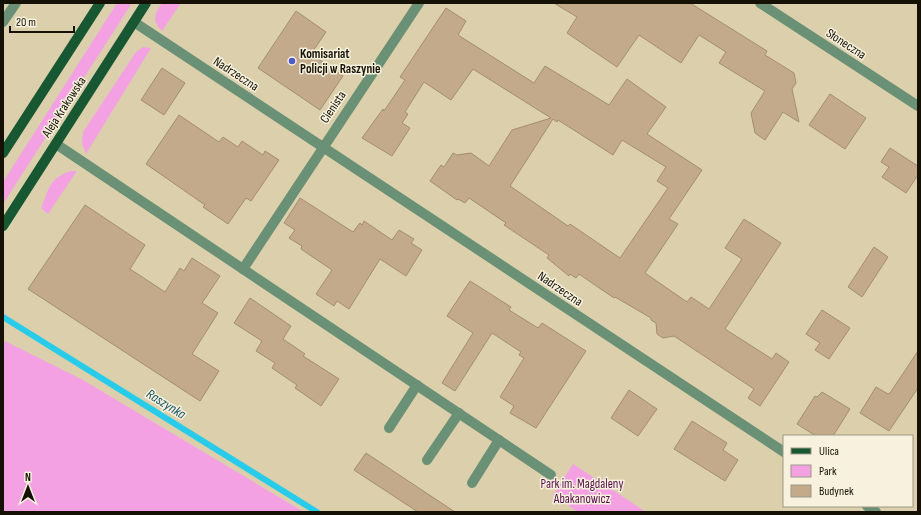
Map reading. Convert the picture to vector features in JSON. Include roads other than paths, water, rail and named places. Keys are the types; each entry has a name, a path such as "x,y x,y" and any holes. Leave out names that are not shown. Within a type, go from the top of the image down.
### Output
{"main road":[{"name":"Aleja Krakowska","path":"3,153 100,3"},
{"name":"Aleja Krakowska","path":"3,226 146,3"}],"street":[{"path":"3,22 16,3"},
{"name":"Cienista","path":"323,147 419,3"},
{"name":"Słoneczna","path":"760,3 918,106"},
{"name":"Nadrzeczna","path":"134,22 783,451"},
{"path":"56,144 551,475"},
{"path":"243,269 323,147"},
{"path":"389,428 417,385"},
{"path":"427,460 459,413"},
{"path":"472,483 499,440"}],"waterway":[{"name":"Raszynka","path":"3,317 317,512"}],"place":[{"name":"Komisariat Policji w Raszynie","path":"292,61"}],"park label":[{"name":"Park im. Magdaleny Abakanowicz","path":"582,492"}]}
